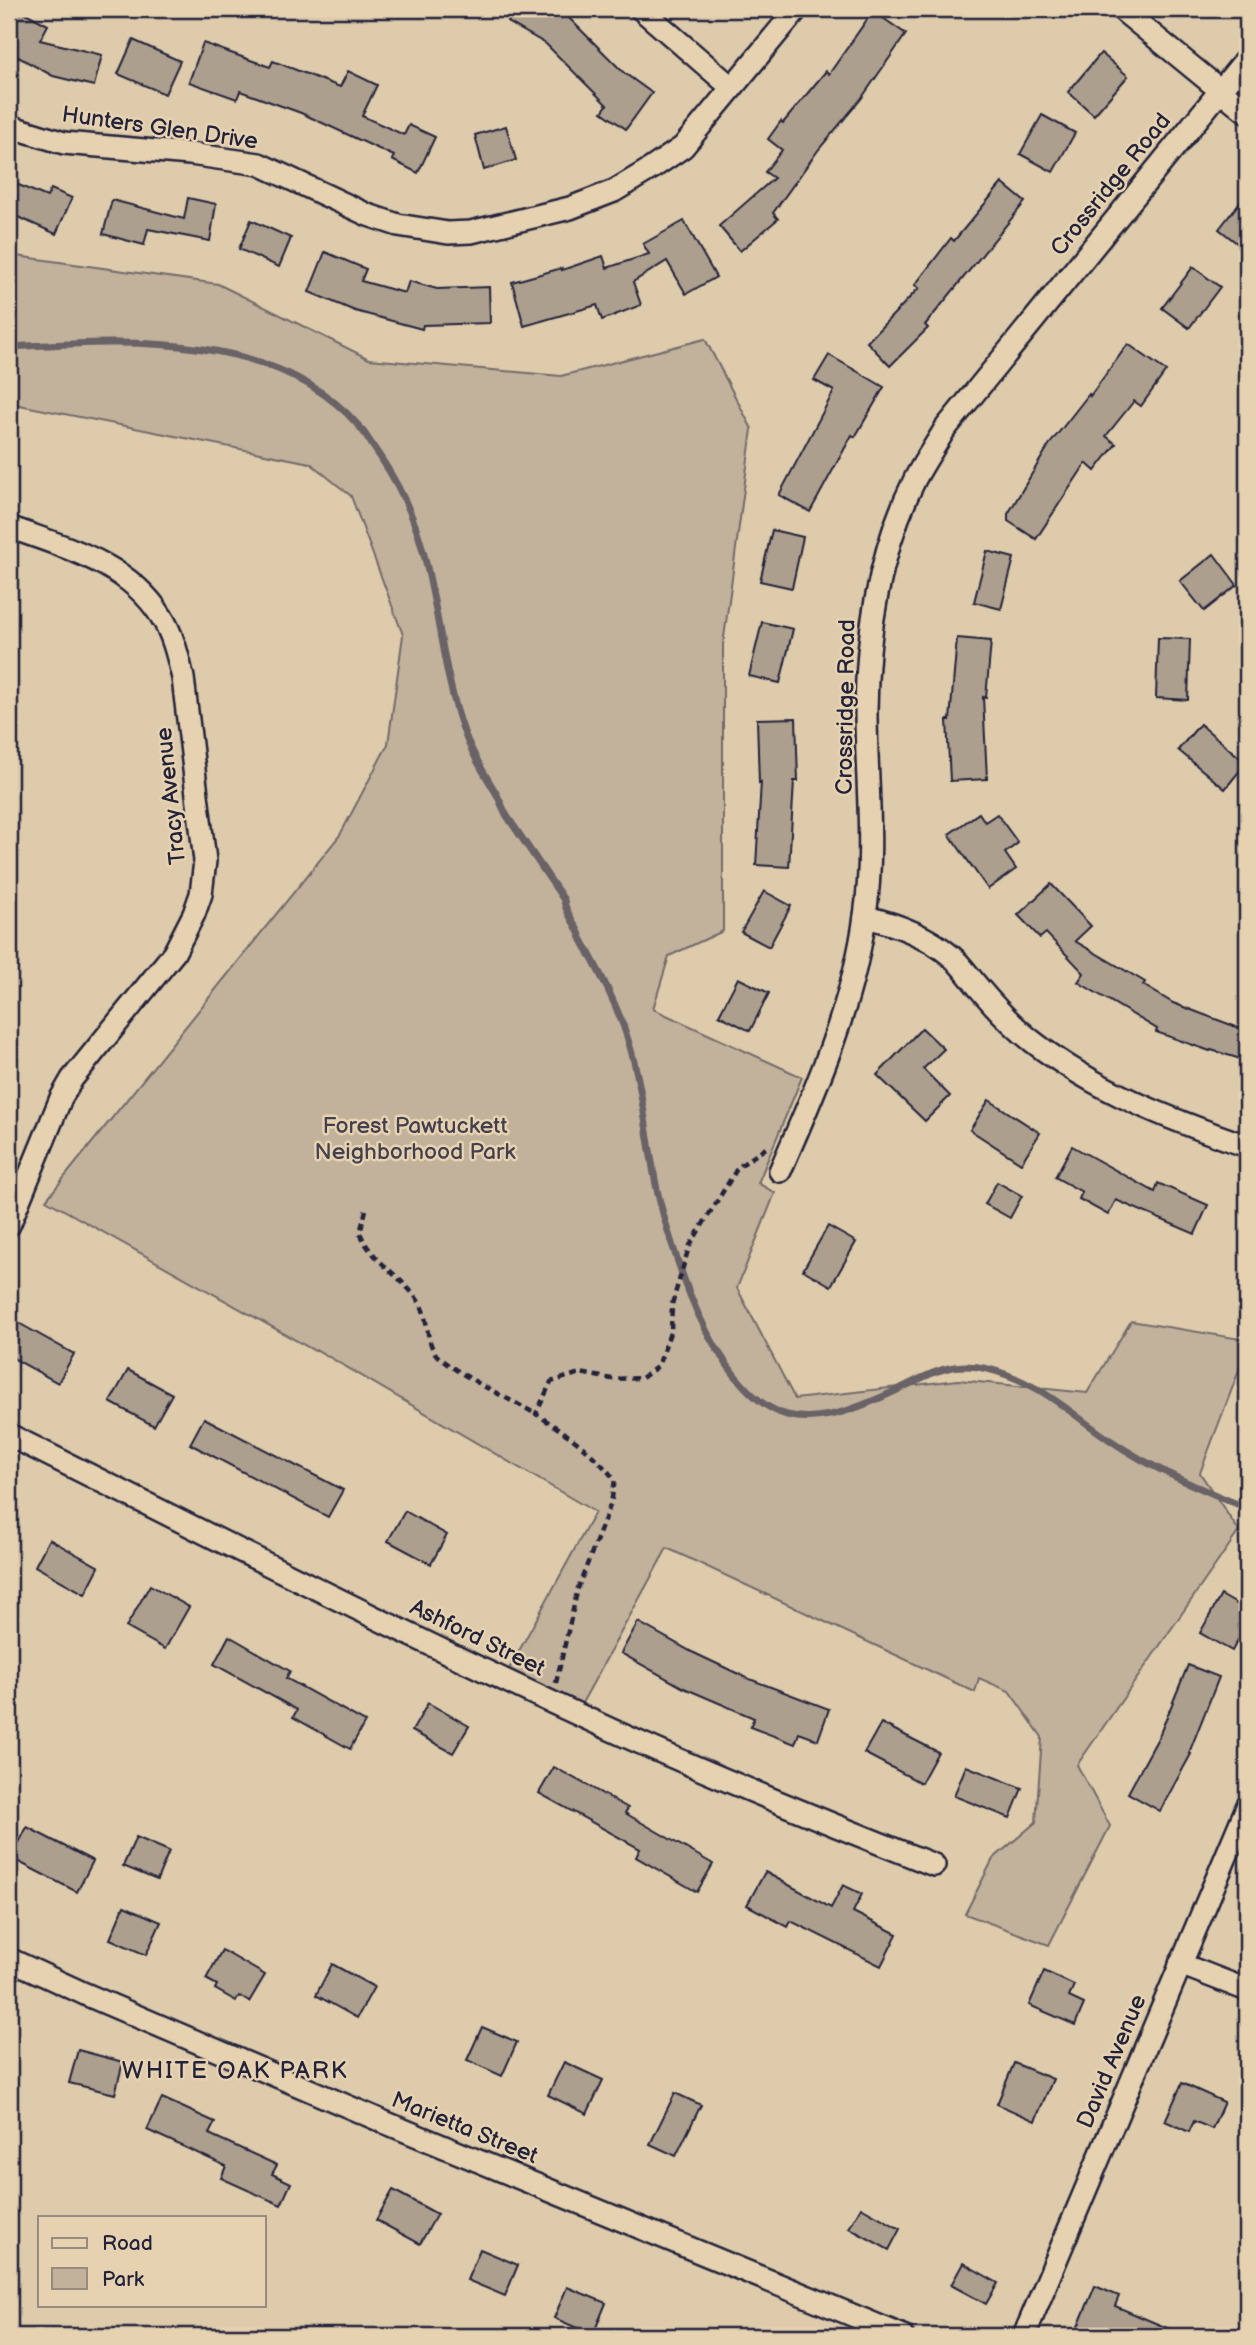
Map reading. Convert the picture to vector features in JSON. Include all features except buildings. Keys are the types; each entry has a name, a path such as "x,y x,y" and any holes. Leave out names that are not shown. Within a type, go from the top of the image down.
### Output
{"street":[{"path":"641,9 731,88"},
{"name":"Hunters Glen Drive","path":"9,126 64,143 190,154 259,164 368,215 398,225 448,233 471,232 570,208 614,191 683,147 797,9"},
{"path":"1121,9 1247,112"},
{"name":"Crossridge Road","path":"780,1171 843,1012 865,917 869,884 870,818 866,710 868,652 878,581 899,514 916,477 945,429 1247,58"},
{"name":"Tracy Avenue","path":"9,527 104,564 147,597 163,618 183,678 205,861 201,894 185,935 174,953 66,1089 9,1225"},
{"path":"865,917 917,933 942,949 954,958 994,1005 1031,1040 1074,1071 1133,1102 1247,1146"},
{"name":"Ashford Street","path":"9,1435 550,1701 759,1795 934,1865"},
{"name":"David Avenue","path":"1024,2336 1247,1807"},
{"name":"Marietta Street","path":"9,1959 98,2000 384,2122 903,2336"},
{"path":"1180,1964 1247,1990"}],"path":[{"path":"536,1413 551,1382 580,1374 612,1379 642,1378 658,1366 671,1330 672,1304 689,1247 738,1167 757,1153 796,1133"},
{"path":"366,1210 360,1233 370,1251 404,1283 420,1303 428,1322 429,1339 435,1353 450,1366 565,1431 602,1464 615,1480 611,1503 578,1588 564,1656 550,1701"}],"green space":[{"name":"Forest Pawtuckett Neighborhood Park","path":"9,255 218,284 369,359 561,376 705,339 752,429 723,645 723,931 669,956 653,1009 802,1077 758,1183 775,1193 737,1288 795,1399 958,1380 1087,1393 1131,1321 1247,1340 1247,1349 1200,1473 1239,1531 1077,1765 1110,1826 1049,1945 965,1914 993,1859 1036,1822 1042,1737 1009,1691 979,1678 975,1692 667,1548 581,1705 508,1671 595,1512 317,1350 46,1200 340,835 388,744 403,635 351,496 310,463 9,403"}],"waterway":[{"path":"9,347 147,344 195,348 241,357 284,371 324,394 364,432 393,478 415,526 428,573 451,688 467,740 507,816 564,900 620,1016 638,1081 661,1206 690,1295 728,1366 755,1397 787,1415 814,1417 856,1408 939,1371 961,1366 988,1369 1023,1382 1052,1398 1143,1460 1247,1508"}],"district":[{"name":"WHITE OAK PARK","path":"235,2070"}]}
